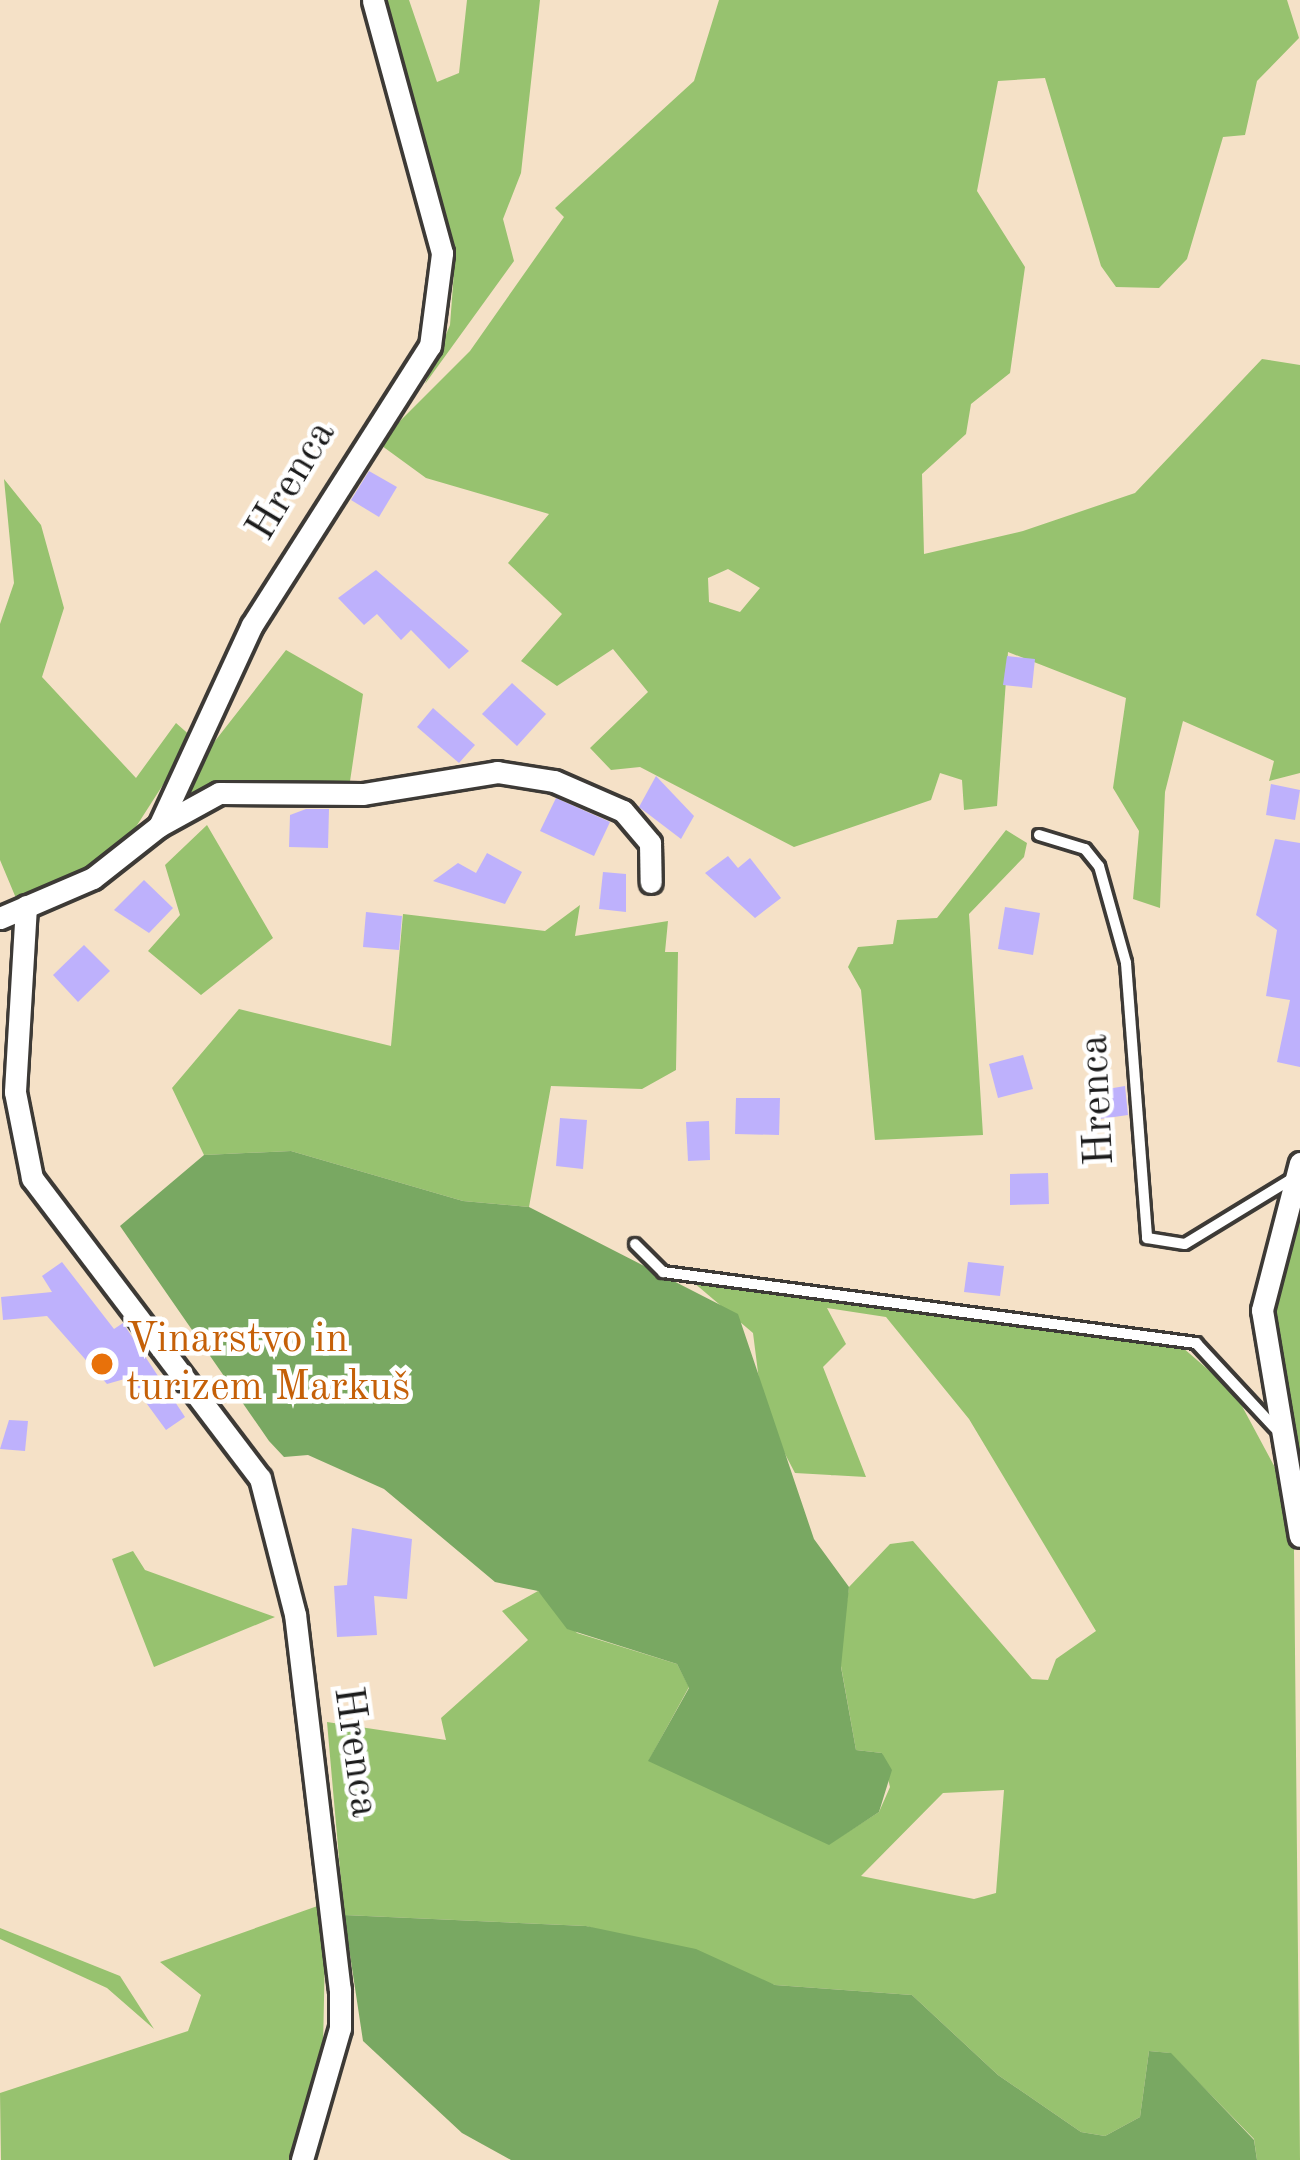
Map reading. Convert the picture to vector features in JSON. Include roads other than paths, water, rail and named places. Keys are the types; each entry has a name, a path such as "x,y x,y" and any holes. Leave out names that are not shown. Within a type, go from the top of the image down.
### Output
{"street":[{"name":"Hrenca","path":"159,826 263,605 430,346 443,271 424,172 374,0"},
{"name":"Hrenca","path":"0,918 125,859 159,826 219,793 363,794 497,772 554,781 623,811 650,843 651,882"},
{"name":"Hrenca","path":"26,906 15,1092 32,1178 191,1376 260,1478 314,1724 340,2029 302,2160"},
{"name":"Hrenca","path":"1295,1172 1262,1310 1275,1428 1300,1536"}],"lane":[{"name":"Hrenca","path":"1039,835 1099,866 1126,963 1148,1238 1185,1244 1295,1172"},
{"path":"635,1244 663,1272 1196,1343 1275,1428"}],"place":[{"name":"Vinarstvo in turizem Markuš","path":"102,1364"}]}
